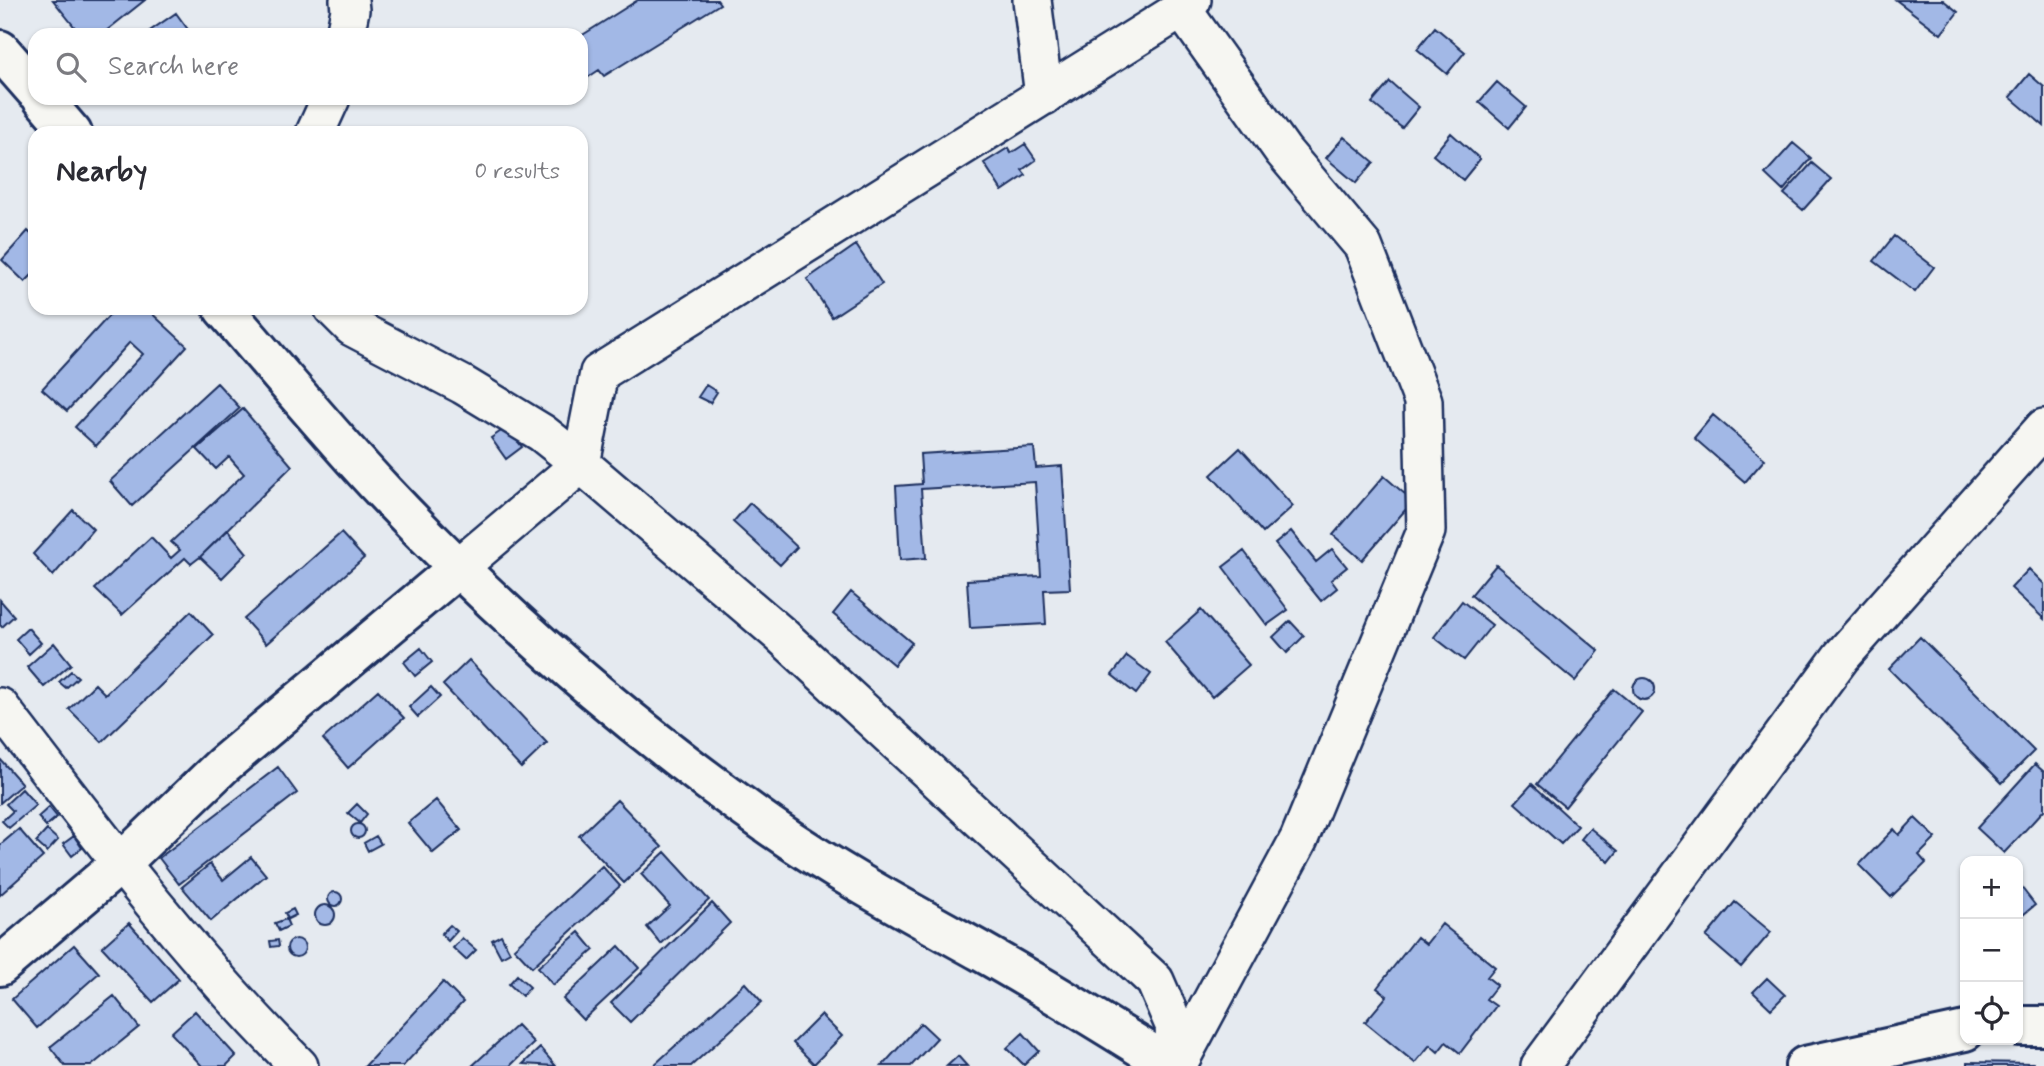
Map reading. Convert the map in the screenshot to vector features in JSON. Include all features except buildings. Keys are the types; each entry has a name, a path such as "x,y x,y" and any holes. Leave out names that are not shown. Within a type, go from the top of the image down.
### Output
{"street":[{"path":"346,28 349,0"},
{"path":"1032,0 1044,96"},
{"path":"0,966 120,864 223,765 582,464 599,373 1187,4 1283,151 1363,246 1423,401 1426,531 1299,839 1175,1066"},
{"path":"0,50 28,82"},
{"path":"48,105 66,126"},
{"path":"319,126 328,105"},
{"path":"229,315 374,481 548,652 630,721 816,857 1175,1066"},
{"path":"340,315 352,327 463,384 542,433 582,464 781,635 1155,981 1174,1025 1175,1066"},
{"path":"1540,1066 1841,657 2044,428"},
{"path":"0,707 120,864 252,1019 299,1066"},
{"path":"2023,1026 2044,1026"},
{"path":"1805,1066 1960,1032"}]}
